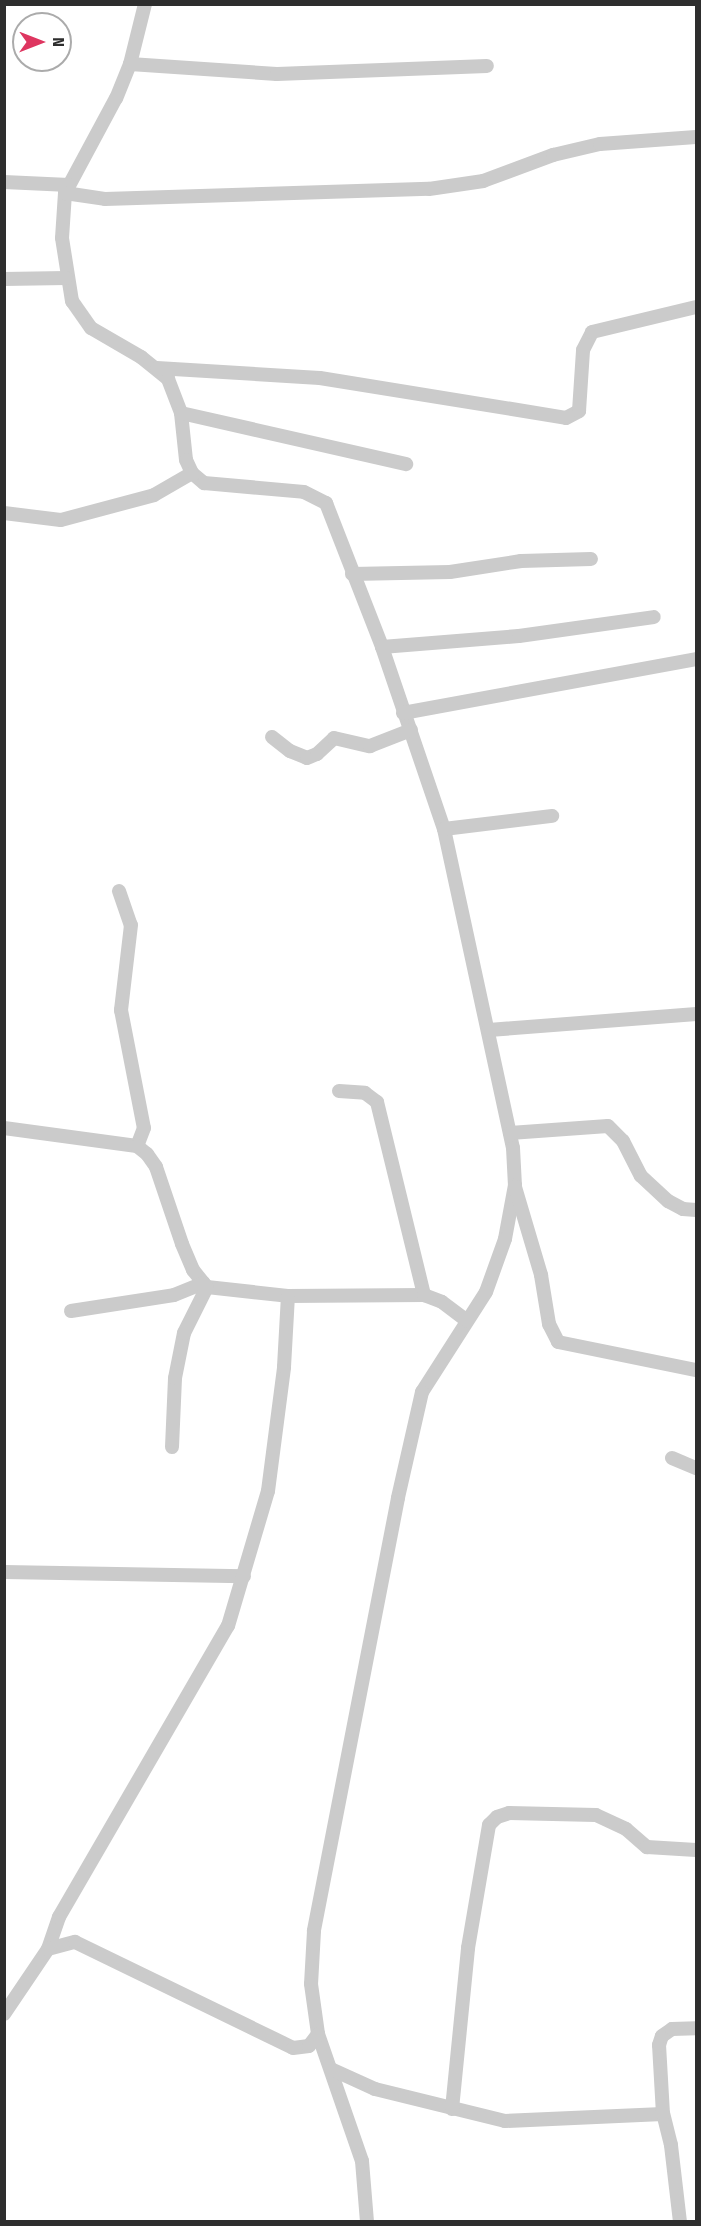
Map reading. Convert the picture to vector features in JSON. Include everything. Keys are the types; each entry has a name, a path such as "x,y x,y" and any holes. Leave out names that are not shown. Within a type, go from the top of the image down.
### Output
{"street":[{"path":"145,4 130,64 116,98 67,189 62,213 66,278 72,301 84,321 157,368 174,390 182,413 186,460 192,473 204,483 221,488 317,496 326,503 382,647 444,829 510,1133 515,1185 541,1275 549,1324 558,1342 696,1370"},
{"path":"130,64 277,74 487,66"},
{"path":"4,182 67,189 105,199 429,189 483,181 553,155 600,144 696,137"},
{"path":"4,279 66,278"},
{"path":"157,368 320,378 566,418 579,411 583,350 592,332 696,307"},
{"path":"182,413 406,464"},
{"path":"4,513 61,520 154,495 192,473"},
{"path":"352,574 450,572 521,561 591,558"},
{"path":"382,647 519,636 654,617"},
{"path":"403,713 696,659"},
{"path":"272,737 290,751 306,758 317,754 334,738 370,746 411,730"},
{"path":"444,829 552,816"},
{"path":"118,891 132,925 121,1010 144,1128 137,1146"},
{"path":"489,1030 696,1014"},
{"path":"339,1091 365,1094 377,1102 424,1294"},
{"path":"510,1133 608,1126 623,1141 641,1176 668,1201 683,1209 696,1210"},
{"path":"4,1128 137,1146 156,1167 182,1244 206,1285"},
{"path":"367,2222 362,2161 318,2034 311,1984 314,1931 398,1498 422,1392 486,1292 505,1239 515,1185"},
{"path":"172,1447 176,1378 184,1334 206,1285"},
{"path":"71,1311 174,1295 206,1285 288,1296 424,1294 442,1302 467,1321"},
{"path":"4,2014 48,1949 59,1917 212,1659 244,1576 268,1491 282,1385 288,1296"},
{"path":"672,1458 696,1468"},
{"path":"4,1572 244,1576"},
{"path":"452,2109 468,1948 489,1825 509,1813 596,1815 626,1829 647,1846 696,1850"},
{"path":"48,1949 58,1944 82,1943 293,2048 309,2046 318,2034"},
{"path":"680,2222 671,2145 663,2114 658,2045 662,2036 672,2029 696,2028"},
{"path":"332,2069 375,2089 505,2121 663,2114"}]}
